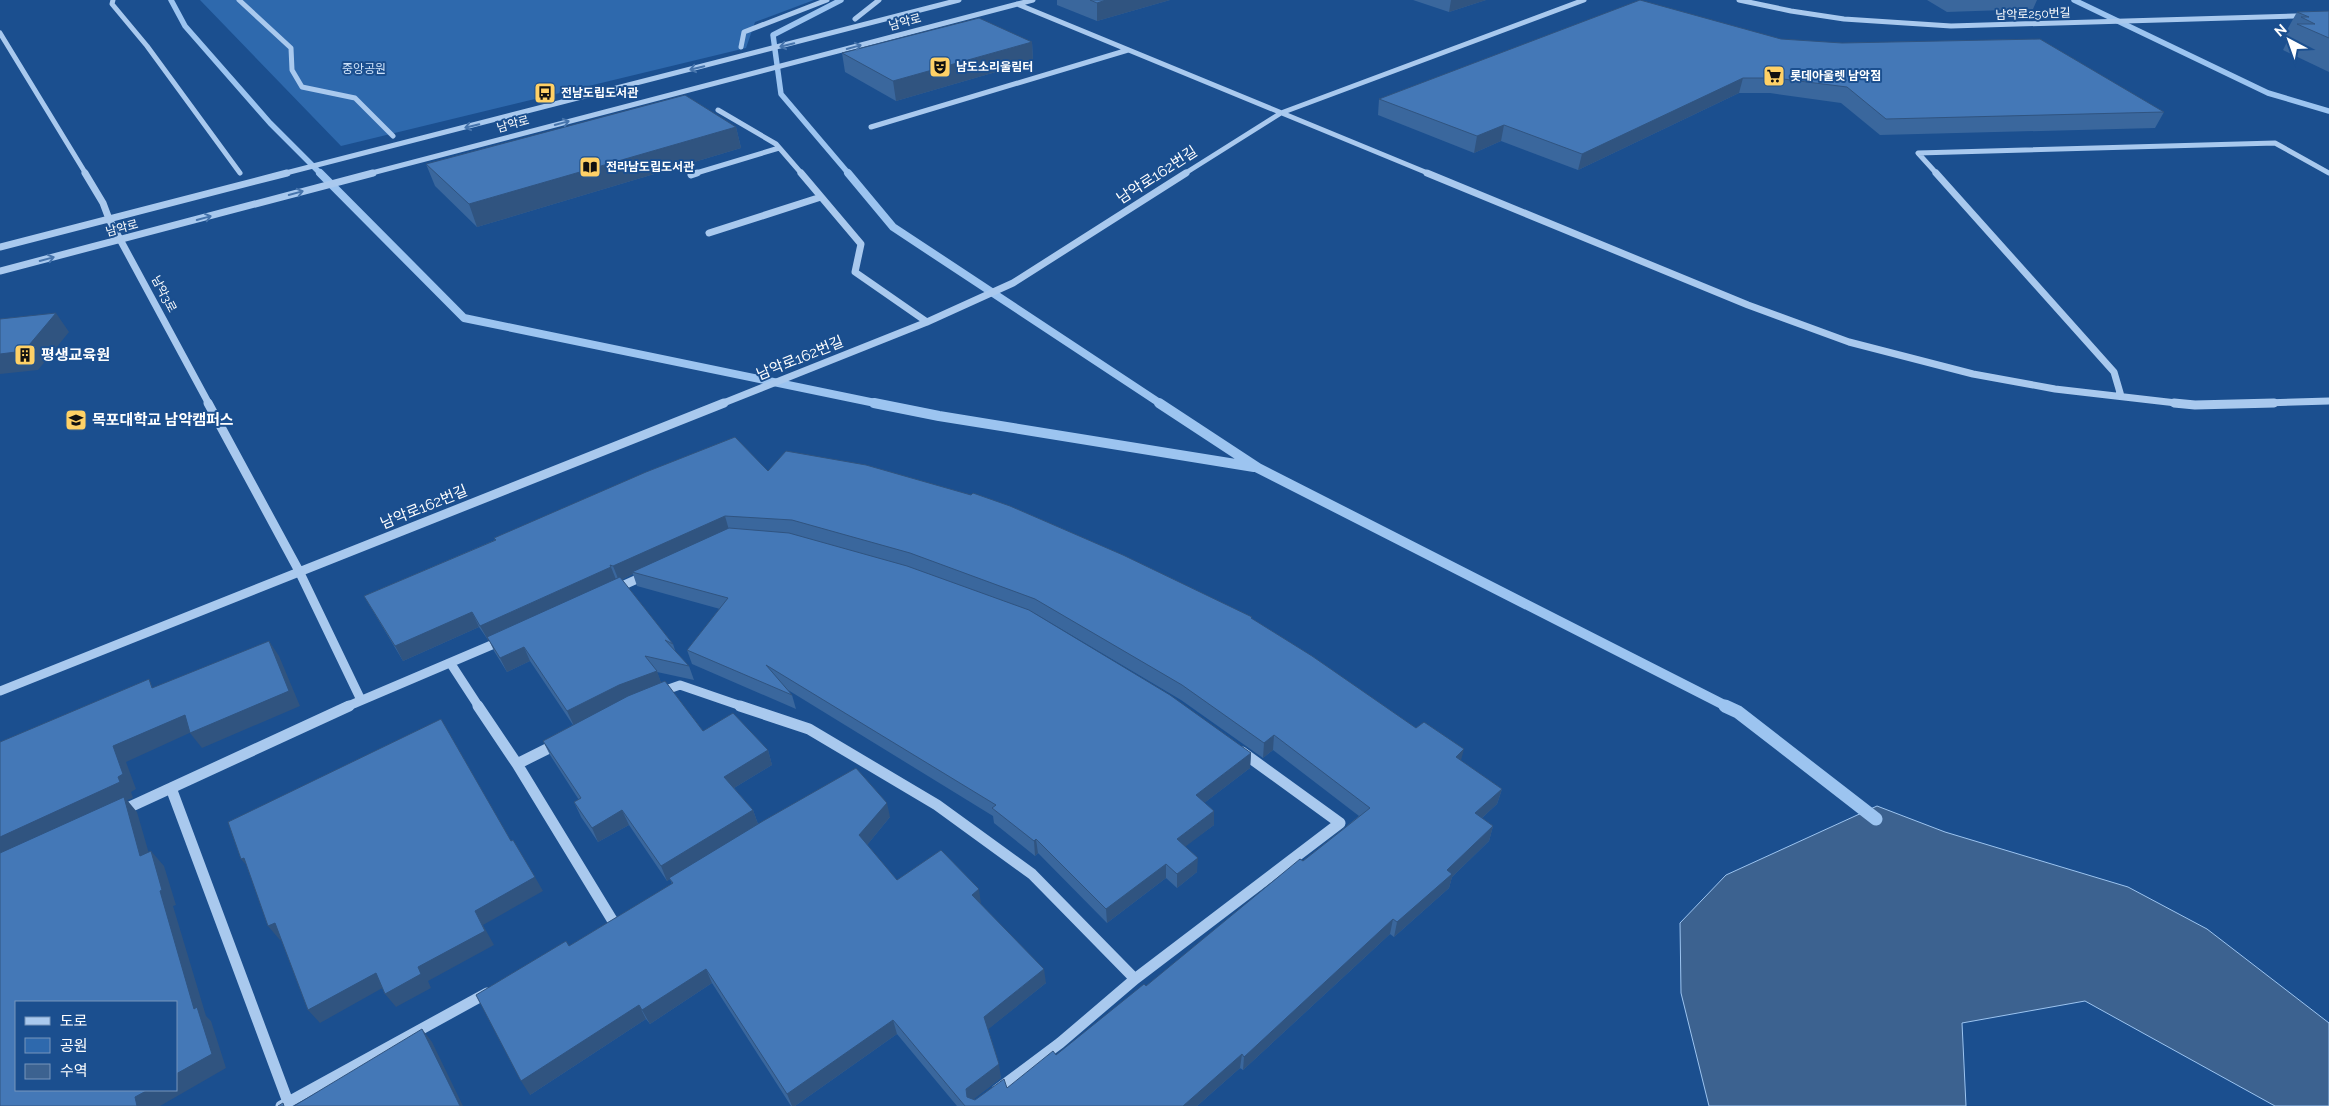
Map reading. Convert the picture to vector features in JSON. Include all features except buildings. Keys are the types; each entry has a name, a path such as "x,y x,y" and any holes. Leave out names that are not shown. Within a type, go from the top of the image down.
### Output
{"street":[{"path":"113,0 112,4 147,46 240,172"},
{"path":"239,0 291,48 292,70 302,87 356,98 393,136"},
{"path":"741,47 744,32 827,0"},
{"path":"855,19 879,0"},
{"name":"남악로","path":"0,247 959,0"},
{"name":"남악로","path":"0,271 1033,0"},
{"name":"남악로162번길","path":"0,691 927,322 1013,283 1280,113 1584,0"},
{"name":"남악로250번길","path":"1739,0 1834,18 1898,24 1951,26 2329,15"},
{"path":"1017,4 1731,298 1850,342 1973,374 2055,389 2195,404 2329,401"},
{"name":"남악3로","path":"0,33 103,203 109,219 122,239 300,571 361,700"},
{"path":"871,127 1128,50"},
{"path":"718,110 779,148 861,244 855,272 927,322"},
{"path":"2122,396 2114,372 1918,153 2275,143 2329,173"},
{"path":"691,175 779,148"},
{"path":"709,233 821,197"},
{"path":"605,594 650,573"},
{"path":"108,817 361,700 451,664 514,635"},
{"path":"451,664 517,764 614,923"},
{"path":"645,698 680,685 809,729 862,766 937,806 1032,874 1135,979"},
{"path":"517,764 568,737"},
{"path":"992,1094 1060,1043 1135,979 1340,823 1230,744"},
{"path":"171,788 285,1104 494,989"}],"green space":[{"name":"중앙공원","path":"200,0 814,0 755,22 746,48 341,146"}],"water":[{"path":"1877,806 1945,832 2128,887 2207,929 2329,1023 2329,1106 2275,1106 2085,1001 1962,1023 1966,1106 1709,1106 1681,993 1680,923 1726,875"}],"waterway":[{"path":"171,0 185,26 270,123 320,173"},
{"path":"841,0 773,35 781,94 849,174"},
{"path":"2074,0 2268,93 2329,111"},
{"path":"320,173 464,318 880,404"},
{"path":"848,173 893,227 1161,404"},
{"path":"874,403 939,416 1254,467"},
{"path":"1159,403 1258,468 1728,707"},
{"path":"1725,706 1738,712 1876,819"}],"place":[{"name":"남도소리울림터","path":"940,67"},
{"name":"롯데아울렛 남악점","path":"1774,76"},
{"name":"전남도립도서관","path":"545,93"},
{"name":"전라남도립도서관","path":"590,167"},
{"name":"평생교육원","path":"25,355"},
{"name":"목포대학교 남악캠퍼스","path":"76,420"}]}
